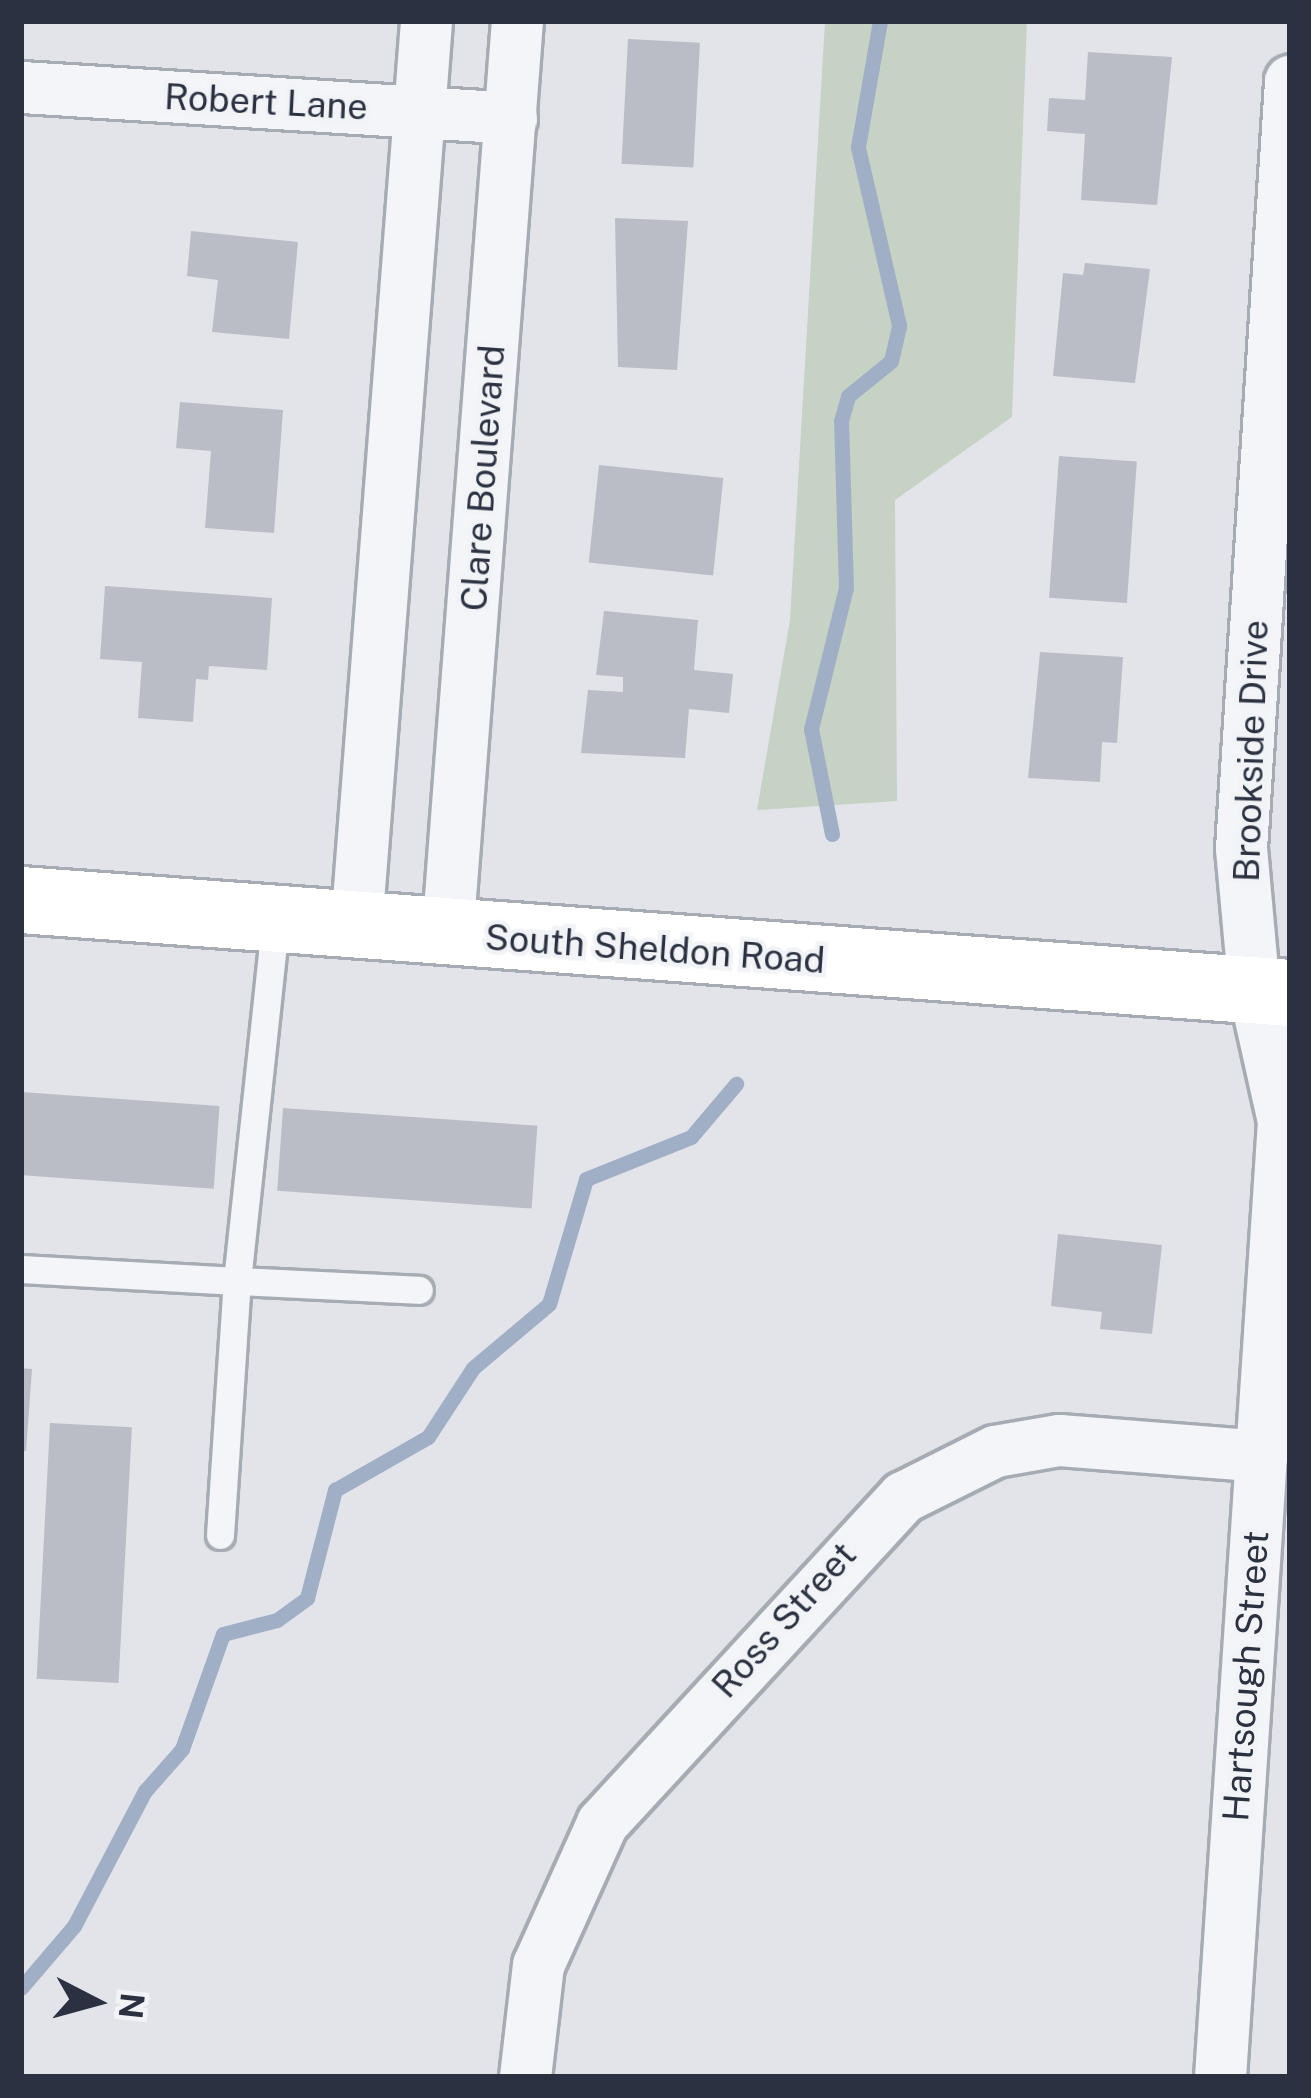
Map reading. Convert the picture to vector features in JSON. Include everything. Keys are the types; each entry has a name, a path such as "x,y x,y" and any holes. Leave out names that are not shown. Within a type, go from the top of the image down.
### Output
{"main road":[{"name":"South Sheldon Road","path":"21,900 447,936 1272,992"}],"street":[{"path":"356,927 427,21"},
{"name":"Clare Boulevard","path":"447,936 517,21"},
{"name":"Brookside Drive","path":"1272,992 1241,848 1290,81"},
{"name":"Robert Lane","path":"22,87 511,118"},
{"name":"Hartsough Street","path":"1220,2077 1283,1121 1272,992"},
{"name":"Ross Street","path":"525,2077 538,1965 602,1823 903,1497 995,1451 1059,1440 1261,1456"}],"lane":[{"path":"220,1535 238,1281 276,919"},
{"path":"21,1269 419,1290"}],"green space":[{"path":"825,21 1027,21 1012,417 895,500 897,801 757,810 790,620"}],"building":[{"path":"628,39 700,43 693,168 621,164"},
{"path":"1088,52 1172,57 1157,205 1081,200 1085,134 1047,131 1049,98 1085,100"},
{"path":"615,218 688,221 677,370 618,367"},
{"path":"191,231 298,242 289,339 212,332 218,280 187,276"},
{"path":"1085,263 1150,269 1135,383 1053,376 1063,273 1083,275"},
{"path":"180,402 283,410 274,533 205,528 211,451 176,448"},
{"path":"1059,456 1137,461 1127,603 1049,598"},
{"path":"599,465 723,478 713,576 589,562"},
{"path":"105,586 272,598 267,670 209,666 208,680 196,679 193,722 138,718 142,662 100,659"},
{"path":"604,611 698,620 694,670 733,674 729,713 689,709 685,758 581,753 588,690 623,692 623,677 596,675"},
{"path":"1040,652 1123,657 1117,743 1102,742 1100,782 1028,778"},
{"path":"21,1092 220,1106 214,1189 21,1175"},
{"path":"283,1108 537,1126 532,1209 277,1191"},
{"path":"1058,1234 1162,1245 1152,1334 1100,1329 1102,1312 1051,1306"},
{"path":"21,1368 32,1369 26,1451 21,1451"},
{"path":"50,1423 132,1427 118,1683 37,1679"}],"waterway":[{"path":"832,834 811,729 846,588 841,421 848,396 891,361 899,325 858,147 880,21"},
{"path":"21,1988 74,1926 145,1791 182,1749 223,1634 277,1620 307,1598 335,1490 428,1437 473,1368 549,1304 586,1179 691,1137 736,1084"}]}
